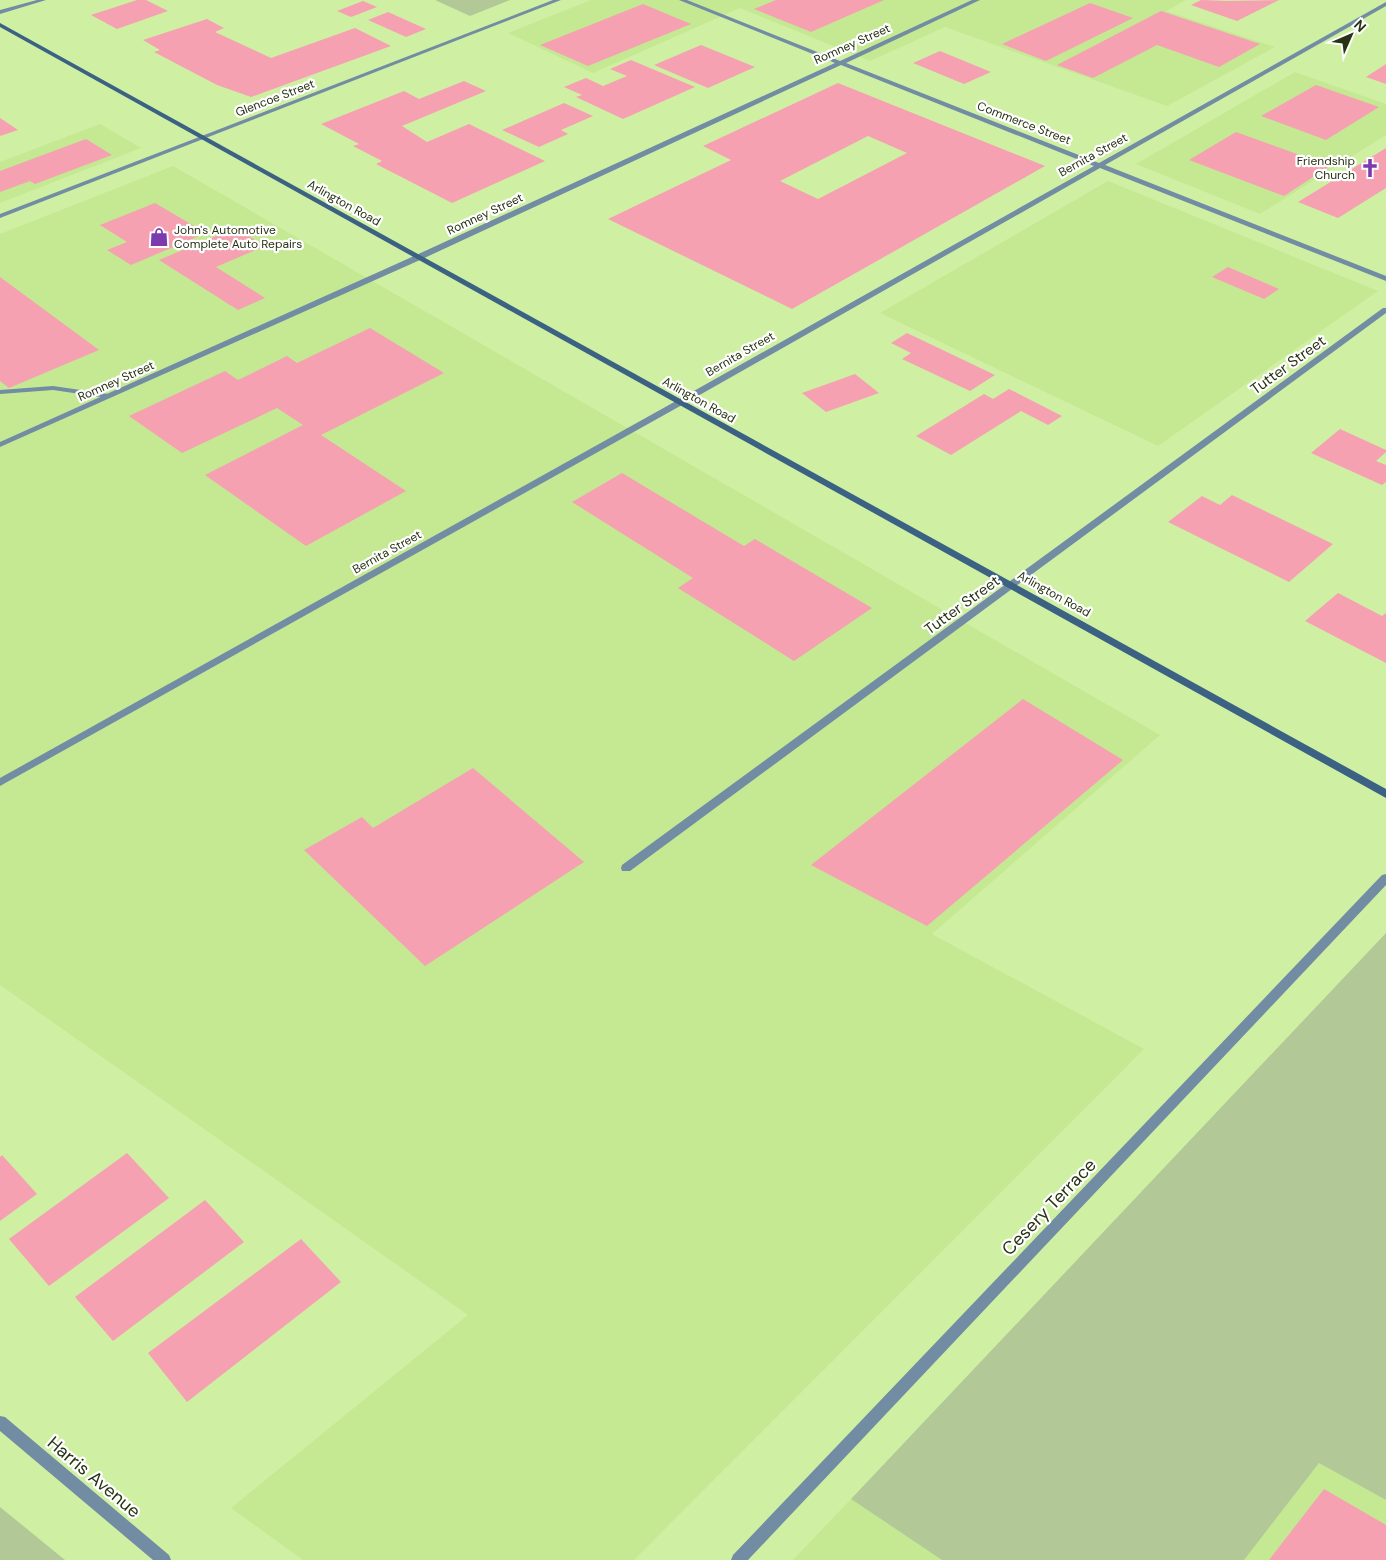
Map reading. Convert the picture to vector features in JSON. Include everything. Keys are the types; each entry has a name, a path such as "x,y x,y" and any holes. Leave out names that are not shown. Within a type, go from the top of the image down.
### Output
{"main road":[{"name":"Arlington Road","path":"0,25 1386,794"}],"street":[{"path":"0,12 43,0"},
{"name":"Glencoe Street","path":"0,216 558,0"},
{"name":"Commerce Street","path":"682,0 1386,280"},
{"name":"Romney Street","path":"0,445 417,258 977,0"},
{"name":"Bernita Street","path":"0,782 679,403 1386,4"},
{"name":"Tutter Street","path":"626,868 1386,310"},
{"path":"0,392 53,388 108,396"},
{"name":"Cesery Terrace","path":"738,1560 1386,878"},
{"name":"Harris Avenue","path":"0,1422 164,1560"}],"shaded area":[{"path":"435,0 510,0 470,16"},
{"path":"591,0 1186,0 1166,11 1275,47 1167,106 945,27 870,61 740,8 593,73 508,33"},
{"path":"1295,72 1386,104 1386,135 1260,214 1136,164"},
{"path":"100,124 141,148 0,203 0,162"},
{"path":"173,166 1160,735 932,934 1144,1049 634,1560 303,1560 231,1508 468,1315 0,985 0,234"},
{"path":"1108,181 1378,291 1158,446 880,313"},
{"path":"1386,933 1386,1500 1319,1463 1244,1560 942,1560 851,1499"},
{"path":"1319,1463 1386,1500 1386,1560 1244,1560"},
{"path":"851,1499 942,1560 793,1560"},
{"path":"0,1507 65,1560 0,1560"}],"building":[{"path":"137,0 146,0 168,11 117,29 91,15"},
{"path":"776,0 884,0 811,32 754,9"},
{"path":"1201,0 1279,0 1237,21 1191,5"},
{"path":"363,1 377,7 351,17 337,11"},
{"path":"1090,3 1133,18 1046,61 1002,44"},
{"path":"643,4 691,24 588,66 540,45"},
{"path":"1161,11 1260,44 1219,67 1157,45 1093,78 1057,65"},
{"path":"388,12 426,29 406,37 368,20"},
{"path":"207,19 224,28 215,32 271,58 355,28 391,46 251,97 217,85 154,52 160,50 143,40"},
{"path":"701,45 755,67 708,88 654,65"},
{"path":"940,51 991,72 964,84 913,63"},
{"path":"631,60 695,87 623,119 576,97 582,95 564,87 586,78 603,86 627,76 610,69"},
{"path":"1386,64 1386,84 1366,77"},
{"path":"464,81 486,91 402,126 427,142 469,124 545,161 452,203 376,164 382,161 353,146 359,144 321,124 404,91 419,99"},
{"path":"838,83 1045,166 792,309 608,219 731,160 703,146","holes":["868,136 907,153 818,199 780,181"]},
{"path":"1316,85 1379,107 1326,140 1261,116"},
{"path":"564,103 593,116 561,130 568,134 539,147 502,130"},
{"path":"0,118 18,130 0,136"},
{"path":"1236,132 1330,166 1284,196 1189,160"},
{"path":"86,139 112,155 35,184 30,181 0,192 0,171"},
{"name":"Friendship Church","path":"1386,148 1386,188 1338,218 1298,202"},
{"name":"John's Automotive Complete Auto Repairs","path":"155,203 206,233 131,265 107,250 127,242 100,225"},
{"path":"235,228 265,246 216,267 265,298 238,310 159,260"},
{"path":"1228,267 1279,289 1264,299 1212,277"},
{"path":"0,277 99,350 9,388 0,381"},
{"path":"370,328 444,373 321,435 406,491 306,546 205,475 303,425 277,408 182,453 129,416 225,371 238,380 287,356 297,363"},
{"path":"907,333 995,375 970,391 902,359 911,353 891,343"},
{"path":"855,374 879,393 826,412 802,393"},
{"path":"1009,389 1062,416 1048,425 1021,411 951,455 916,436 984,394 993,399"},
{"path":"1340,429 1386,450 1376,461 1386,465 1386,482 1382,485 1311,453"},
{"path":"622,473 744,546 755,539 872,608 794,661 678,588 693,578 572,502"},
{"path":"1232,495 1333,544 1289,582 1168,522 1202,496 1220,505"},
{"path":"1338,593 1382,616 1386,613 1386,663 1305,621"},
{"path":"1023,699 1123,760 927,926 811,865"},
{"path":"473,768 584,862 425,966 304,850 362,817 373,828"},
{"path":"127,1153 169,1198 49,1286 9,1239"},
{"path":"2,1155 37,1194 0,1221 0,1157"},
{"path":"205,1200 244,1242 113,1341 75,1297"},
{"path":"301,1239 341,1282 187,1402 148,1353"},
{"path":"1324,1489 1386,1525 1386,1560 1269,1560"}],"place":[{"name":"Friendship Church","path":"1370,168"},
{"name":"John's Automotive Complete Auto Repairs","path":"159,237"}]}
